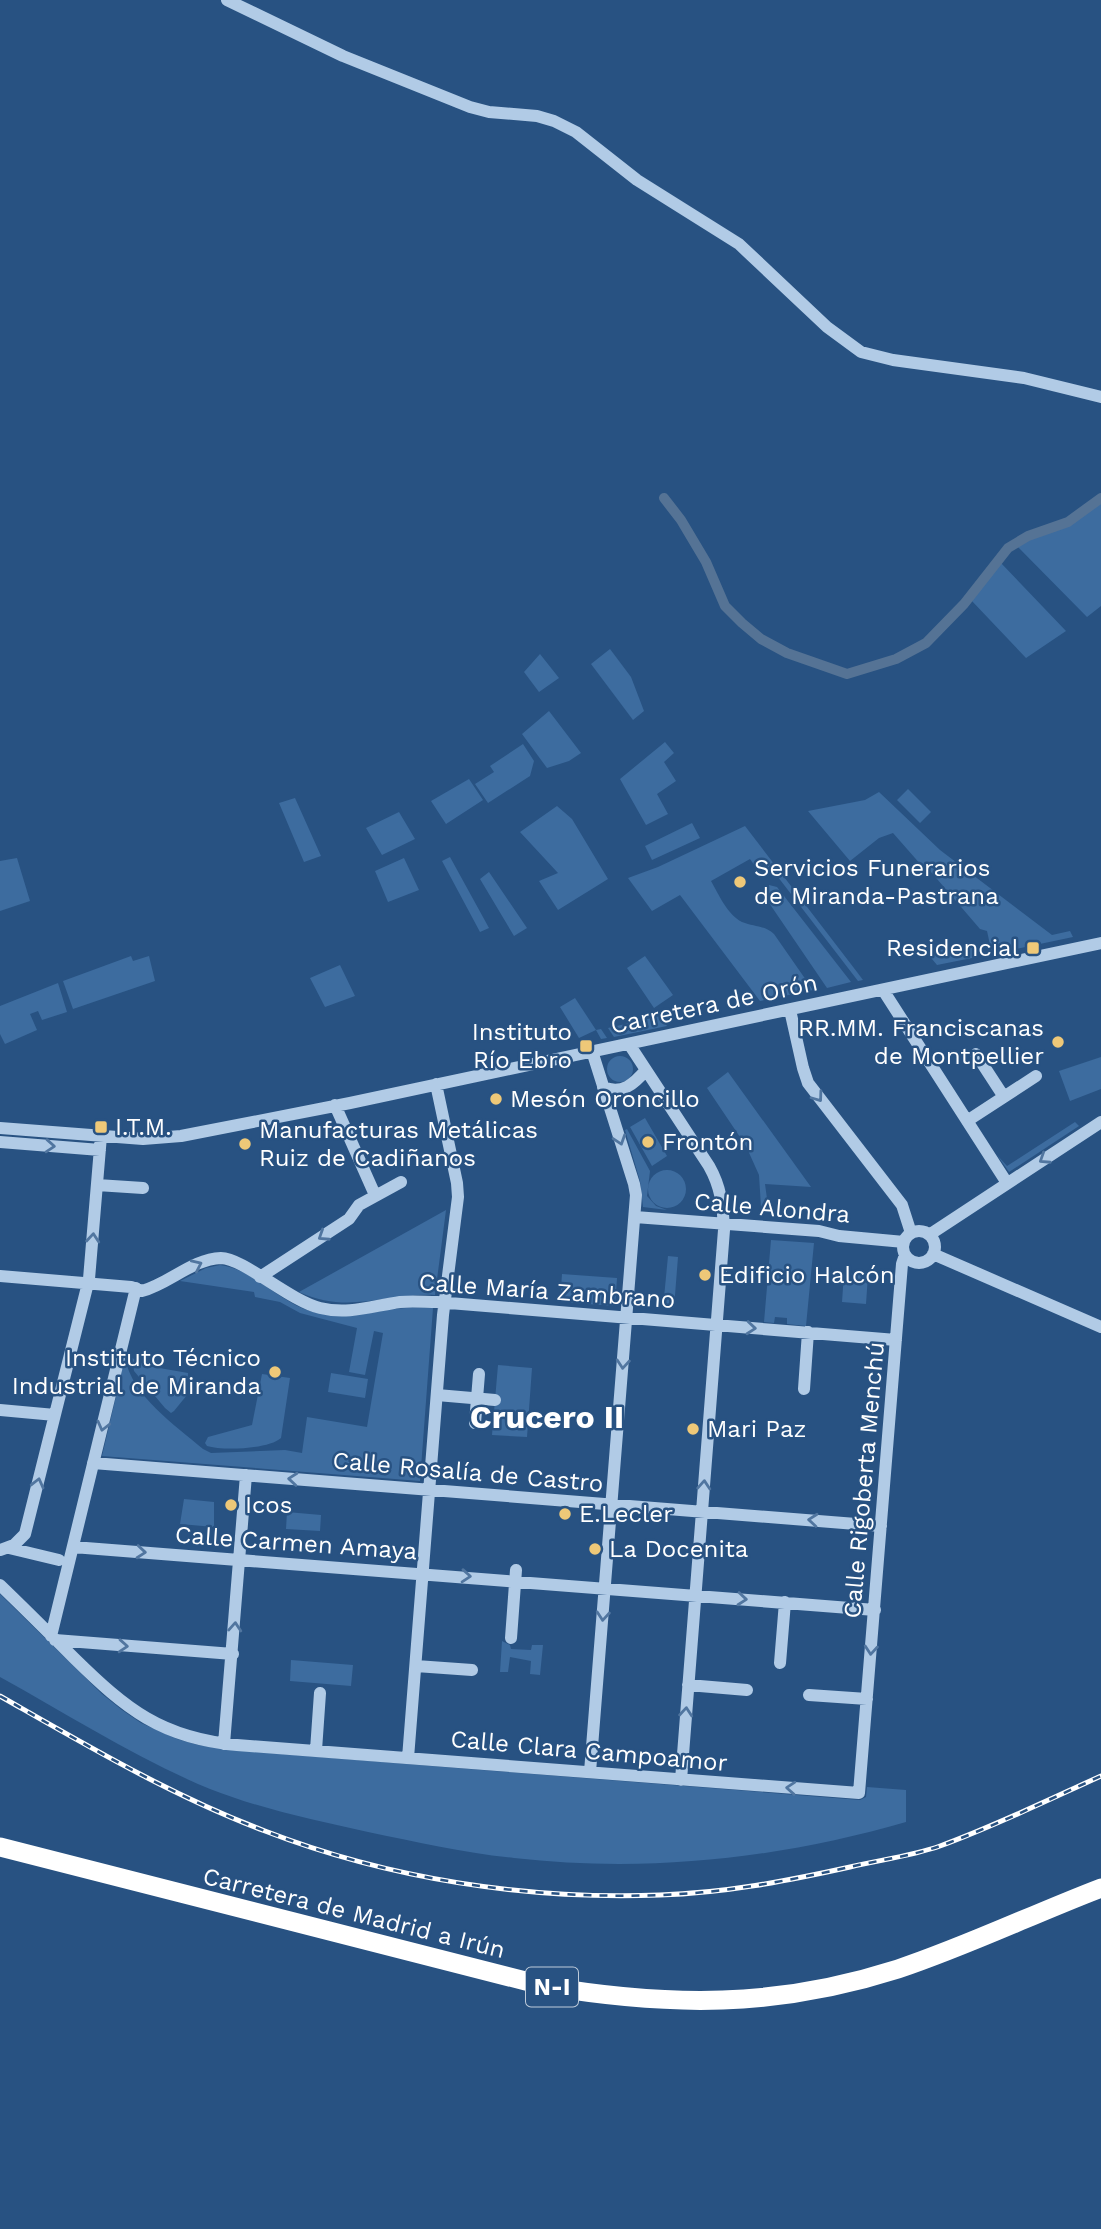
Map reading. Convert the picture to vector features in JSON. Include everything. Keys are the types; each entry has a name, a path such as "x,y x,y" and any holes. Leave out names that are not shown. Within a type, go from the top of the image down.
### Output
{"highway":[{"name":"Carretera de Madrid a Irún","path":"0,1847 509,1978 604,1996 654,2001 738,2000 818,1989 868,1978 926,1959 1101,1888"},
{"path":"1070,1900 1101,1895"}],"street":[{"path":"227,0 343,56 470,107 489,112 537,116 566,126 638,180 738,244 827,327 861,352 893,360 1024,378 1101,397"},
{"name":"Carretera de Orón","path":"0,1128 143,1139 181,1136 1101,943"},
{"path":"883,989 971,1118 1007,1184"},
{"path":"790,1010 808,1083 902,1205 906,1249 913,1261 922,1262 933,1254 935,1245 929,1235 920,1231 906,1249"},
{"path":"629,1044 717,1181 722,1194 724,1224 681,1780"},
{"path":"590,1772 635,1217 634,1184 592,1051"},
{"path":"976,1054 1004,1097"},
{"path":"603,1087 615,1090 629,1087 646,1070"},
{"path":"971,1118 1036,1076"},
{"path":"408,1758 444,1303 458,1197 436,1084"},
{"path":"335,1105 375,1195"},
{"path":"929,1235 1101,1122"},
{"path":"8,1548 25,1534 88,1283 101,1136"},
{"path":"0,1142 100,1150"},
{"path":"260,1277 355,1215 359,1205 401,1182"},
{"path":"97,1185 143,1188"},
{"name":"Calle Alondra","path":"635,1217 819,1231 906,1249"},
{"name":"Calle Rigoberta Menchú","path":"859,1793 896,1339 906,1249"},
{"path":"933,1254 1101,1327"},
{"name":"Calle María Zambrano","path":"136,1288 142,1291 149,1289 207,1260 217,1258 234,1261 298,1300 328,1310 356,1311 403,1302 444,1303 896,1339"},
{"path":"0,1276 136,1288 53,1638 233,1654"},
{"path":"804,1389 808,1332"},
{"path":"475,1423 479,1374"},
{"path":"437,1395 495,1400"},
{"path":"0,1410 55,1415"},
{"name":"Calle Rosalía de Castro","path":"93,1463 881,1526"},
{"path":"224,1744 246,1475"},
{"name":"Calle Carmen Amaya","path":"73,1546 423,1573 516,1575 606,1588 874,1610"},
{"path":"8,1548 59,1560"},
{"path":"511,1638 516,1575"},
{"name":"Calle Clara Campoamor","path":"0,1585 111,1694 140,1715 181,1734 224,1744 859,1793"},
{"path":"780,1663 785,1602"},
{"path":"415,1665 472,1670"},
{"path":"688,1685 747,1690"},
{"path":"316,1751 320,1693"},
{"path":"809,1695 867,1699"}],"shaded area":[{"path":"1101,502 1101,606 1087,617 1016,545 1074,521"},
{"path":"1000,562 1066,631 1026,658 971,600"},
{"path":"610,649 631,677 644,711 633,720 591,664"},
{"path":"540,654 559,678 539,692 524,672"},
{"path":"549,711 581,753 569,761 547,768 522,734"},
{"path":"665,742 674,753 664,762 676,781 657,794 668,814 646,825 620,779"},
{"path":"523,744 534,761 530,776 488,803 475,784 494,772 490,766"},
{"path":"469,779 483,800 446,824 431,801"},
{"path":"908,789 931,812 920,823 897,800"},
{"path":"879,792 940,850 1052,935 1070,931 1073,937 992,954 987,931 980,929 925,865 922,866 893,833 879,838 850,861 808,811 865,800"},
{"path":"295,798 321,856 304,862 279,803"},
{"path":"557,806 572,819 608,879 558,910 539,881 558,873 520,832"},
{"path":"399,812 415,839 382,855 366,828"},
{"path":"692,823 700,838 652,860 645,846"},
{"path":"745,826 863,980 858,981 771,868 759,872 750,859 711,881 724,904 737,919 774,934 813,990 760,1001 680,895 652,911 628,878 658,867"},
{"path":"450,857 489,928 480,932 442,861"},
{"path":"17,858 30,901 0,911 0,861"},
{"path":"404,858 419,890 388,902 375,871"},
{"path":"489,872 527,928 514,936 480,879"},
{"path":"769,885 777,887 851,982 827,988 765,897"},
{"path":"973,943 977,957 937,965 927,953"},
{"path":"131,956 133,961 149,956 155,981 73,1009 63,981"},
{"path":"645,956 673,995 654,1008 627,968"},
{"path":"340,965 355,996 325,1007 310,978"},
{"path":"58,983 67,1012 42,1020 38,1011 30,1014 37,1030 5,1044 0,1034 0,1006"},
{"path":"575,998 596,1030 579,1038 560,1007"},
{"path":"660,1016 667,1026 614,1037 608,1028"},
{"path":"601,1029 607,1038 601,1039 596,1030"},
{"path":"620,1056 629,1060 633,1069 629,1078 620,1082 611,1078 607,1069 611,1060"},
{"path":"1101,1057 1101,1089 1070,1101 1059,1071"},
{"path":"728,1072 811,1187 765,1184 768,1206 761,1207 759,1175 746,1146 707,1088"},
{"name":"Frontón","path":"645,1118 667,1156 652,1166 630,1127"},
{"path":"1075,1122 1079,1126 1009,1172 997,1155 1007,1166"},
{"path":"627,1129 650,1171 647,1196 656,1206 667,1210 643,1207 640,1181 625,1130"},
{"path":"667,1170 680,1176 686,1189 680,1202 667,1208 654,1202 648,1189 654,1176"},
{"path":"446,1210 435,1295 351,1303 317,1299 299,1292"},
{"path":"771,1240 814,1243 806,1326 787,1324 787,1318 775,1317 774,1323 764,1322"},
{"path":"668,1256 678,1257 674,1308 663,1308"},
{"path":"220,1265 243,1272 299,1307 323,1314 347,1315 406,1308 433,1308 420,1481 102,1456 125,1358 129,1372 145,1397 180,1430 211,1453 285,1450 302,1453 307,1417 367,1427 383,1333 374,1331 365,1375 349,1372 357,1328 300,1313 280,1302 255,1297 254,1292 180,1281 206,1268"},
{"path":"844,1273 868,1275 866,1304 842,1302"},
{"path":"562,1274 617,1278 615,1306 560,1302"},
{"path":"132,1358 148,1366 188,1373 187,1395 174,1411 171,1413 165,1408 134,1371"},
{"path":"498,1365 532,1368 527,1437 492,1435"},
{"path":"331,1373 368,1379 365,1398 328,1392"},
{"path":"262,1374 290,1378 281,1438 267,1445 246,1448 207,1446 205,1443 208,1437 252,1425"},
{"path":"184,1499 214,1502 214,1527 180,1524"},
{"path":"287,1512 321,1515 320,1531 286,1529"},
{"path":"0,1594 102,1694 122,1710 141,1723 198,1745 231,1750 860,1800 866,1797 867,1787 906,1790 906,1822 858,1835 761,1854 712,1860 613,1864 477,1853 288,1814 229,1796 183,1777 0,1677"},
{"path":"502,1641 510,1645 511,1649 531,1650 532,1645 543,1645 540,1675 530,1674 531,1661 510,1657 508,1672 500,1672"},
{"path":"291,1660 353,1665 351,1686 290,1681"}],"waterway":[{"path":"664,498 681,520 706,562 725,606 742,623 761,639 787,653 847,674 896,659 926,643 964,604 1008,548 1028,536 1068,522 1101,498"}],"railway":[{"path":"0,1696 163,1786 230,1817 312,1848 409,1874 509,1890 560,1894 610,1896 708,1892 779,1881 907,1855 981,1830 1101,1776"}],"place":[{"name":"Servicios Funerarios de Miranda-Pastrana","path":"740,882"},
{"name":"Residencial","path":"1033,948"},
{"name":"RR.MM. Franciscanas de Montpellier","path":"1058,1042"},
{"name":"Instituto Río Ebro","path":"586,1046"},
{"name":"Mesón Oroncillo","path":"496,1099"},
{"name":"I.T.M.","path":"101,1127"},
{"name":"Frontón","path":"648,1142"},
{"name":"Manufacturas Metálicas Ruiz de Cadiñanos","path":"245,1144"},
{"name":"Edificio Halcón","path":"705,1275"},
{"name":"Instituto Técnico Industrial de Miranda","path":"275,1372"},
{"name":"Mari Paz","path":"693,1429"},
{"name":"Icos","path":"231,1505"},
{"name":"E.Lecler","path":"565,1514"},
{"name":"La Docenita","path":"595,1549"}],"district":[{"name":"Crucero II","path":"547,1417"}]}
